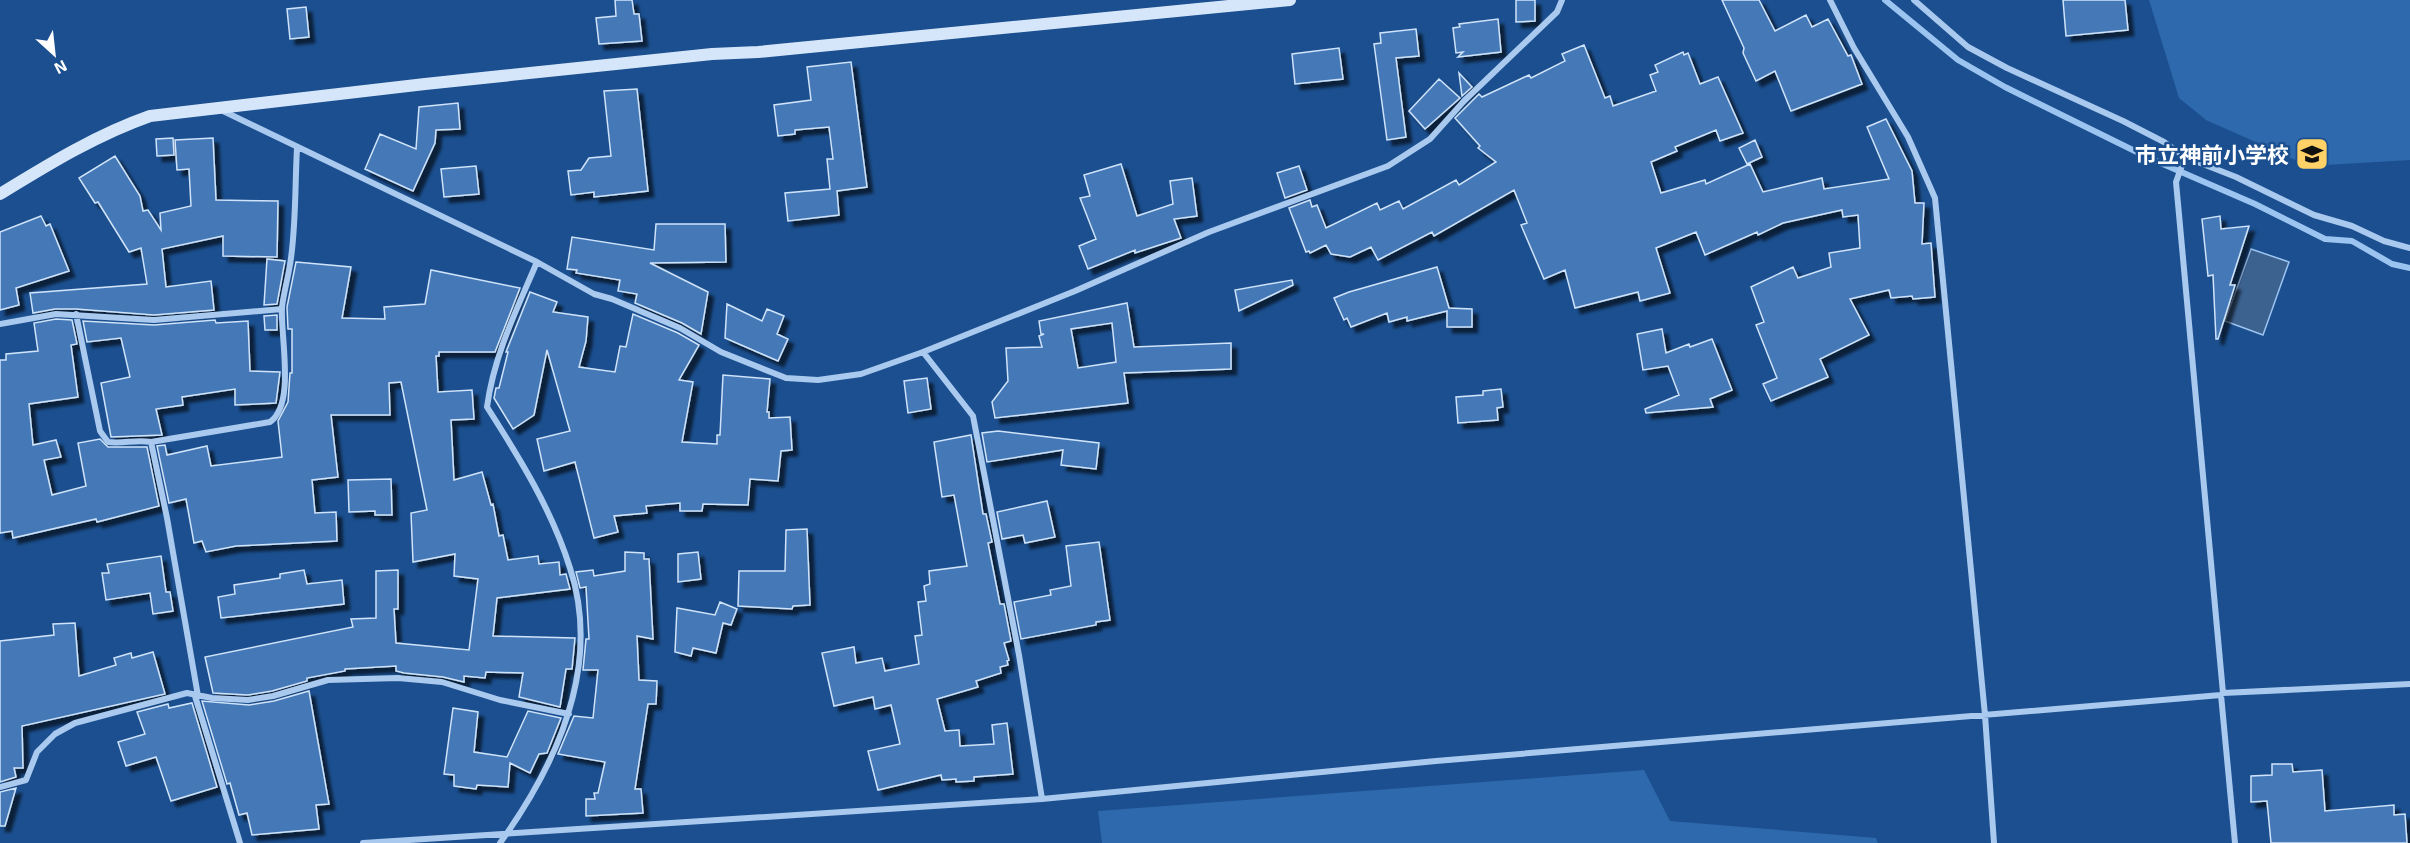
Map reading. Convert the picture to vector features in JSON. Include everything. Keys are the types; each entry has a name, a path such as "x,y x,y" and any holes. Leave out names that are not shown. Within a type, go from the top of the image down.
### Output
{"street":[{"path":"0,194 64,155 117,128 150,116 529,73 712,54 758,52 1182,4 1290,0"},
{"path":"220,109 537,262 594,294 612,299 680,328 721,352 786,378 818,380 861,374 923,352 1075,291 1220,228 1388,166 1430,139 1464,101 1557,12 1562,0"},
{"path":"1830,0 1854,48 1908,137 1935,198 1985,715 1994,843"},
{"path":"1914,0 1968,47 2007,68 2164,142 2185,157 2236,177 2314,215 2352,226 2384,241 2410,249"},
{"path":"76,314 100,431 108,442 151,442 270,422 277,417 282,407 286,363 282,309 291,257 297,148"},
{"path":"2185,157 2176,182 2235,843"},
{"path":"500,843 552,757 569,714 580,661 579,612 571,568 552,522 523,463 487,406 491,377 501,345 537,262"},
{"path":"0,324 56,314 154,320 282,309"},
{"path":"923,352 973,416 1019,654 1042,799"},
{"path":"151,442 167,518 196,696 240,843"},
{"path":"0,787 26,780 37,752 44,743 75,723 187,693 196,696 248,700 273,696 328,680 398,678 451,684 500,700 569,714"},
{"path":"363,843 1042,799 1436,760 2222,694 2410,684"}],"shaded area":[{"name":"市立神前小学校","path":"2149,0 2410,0 2410,160 2309,166 2206,120 2179,98"},
{"path":"2251,249 2289,262 2263,335 2225,321"},
{"path":"1644,770 1670,821 1876,838 1878,843 1102,843 1098,811"}],"building":[{"path":"615,0 632,0 634,14 639,14 642,41 599,44 596,18 616,16"},
{"path":"1516,0 1535,0 1535,21 1516,22"},
{"path":"1722,0 1759,0 1775,31 1806,15 1812,27 1828,19 1848,56 1851,55 1862,84 1791,111 1775,71 1756,81"},
{"path":"2063,0 2125,0 2128,30 2066,36"},
{"path":"306,7 309,37 290,39 287,9"},
{"path":"1498,19 1501,52 1458,57 1463,52 1456,53 1453,28 1460,27 1459,24"},
{"path":"1416,29 1419,56 1396,58 1406,137 1387,140 1374,44 1381,43 1380,33"},
{"path":"1584,45 1605,98 1610,96 1613,106 1656,91 1650,75 1658,72 1655,65 1683,52 1684,55 1688,53 1700,84 1718,77 1743,133 1720,141 1716,130 1675,147 1677,151 1651,162 1661,193 1705,180 1706,184 1750,164 1763,192 1822,178 1824,189 1889,179 1867,127 1886,119 1912,171 1915,203 1924,203 1922,244 1931,243 1935,297 1891,298 1889,290 1850,299 1869,335 1820,359 1828,377 1771,401 1763,384 1777,378 1756,325 1764,322 1751,287 1793,267 1798,278 1831,267 1829,253 1860,248 1858,215 1843,217 1842,210 1783,223 1705,255 1696,232 1656,248 1670,293 1640,301 1638,292 1575,308 1565,270 1544,279 1521,225 1527,223 1514,190 1434,236 1432,232 1378,260 1371,247 1350,257 1331,254 1326,245 1310,253 1306,252 1289,208 1310,200 1312,207 1317,205 1326,228 1377,203 1380,210 1399,201 1403,209 1456,180 1459,185 1496,162 1478,148 1480,146 1455,118 1479,94 1482,97 1529,75 1531,78 1565,61 1562,54"},
{"path":"1339,48 1343,79 1295,84 1292,54"},
{"path":"851,62 867,187 837,191 839,215 788,221 785,193 830,189 827,159 833,159 829,127 795,130 795,134 778,136 774,105 811,100 807,67"},
{"path":"1459,73 1472,87 1462,96"},
{"path":"1439,79 1460,98 1425,129 1409,111"},
{"path":"637,89 648,191 594,197 594,192 571,195 568,171 581,170 589,158 611,156 604,91"},
{"path":"458,103 460,129 436,130 435,143 413,191 365,169 380,134 416,149 419,107"},
{"path":"173,138 174,155 157,156 156,139"},
{"path":"213,138 216,200 278,201 277,257 223,256 223,236 162,249 166,287 211,281 214,310 154,315 76,309 55,309 33,313 30,293 147,284 141,248 129,252 98,202 95,203 79,178 115,156 140,196 143,211 148,210 161,230 160,213 191,206 189,169 177,170 175,140"},
{"path":"1755,140 1762,157 1747,164 1739,148"},
{"path":"1121,164 1137,216 1173,204 1170,181 1192,178 1197,216 1174,219 1181,238 1135,253 1135,250 1088,269 1079,246 1096,239 1080,198 1090,196 1084,175"},
{"path":"476,166 479,194 444,197 441,169"},
{"path":"1299,166 1307,190 1285,198 1277,173"},
{"path":"41,216 46,226 50,224 69,271 16,288 19,305 0,310 0,232"},
{"path":"2220,216 2221,229 2249,226 2230,285 2235,285 2218,339 2216,339 2213,275 2208,276 2202,219"},
{"path":"656,224 725,224 726,262 650,263 708,292 701,334 682,323 635,303 637,294 618,291 620,280 576,273 577,270 567,269 572,237 654,250"},
{"path":"267,259 285,261 277,304 264,305"},
{"path":"296,262 351,267 342,318 385,319 384,307 425,304 431,270 520,288 495,352 439,352 439,356 436,356 438,392 472,390 474,419 451,420 454,480 482,472 491,505 493,504 499,536 503,535 508,560 538,556 539,564 559,562 560,575 566,574 570,589 497,598 493,636 575,638 572,669 566,669 560,707 519,697 523,673 486,672 485,678 464,676 464,682 443,677 404,673 396,671 396,666 345,669 345,671 307,678 307,681 272,691 248,695 213,693 205,657 353,627 351,619 376,618 376,571 398,570 398,609 394,609 396,643 469,650 478,579 454,576 455,554 413,562 411,513 427,510 401,382 389,383 390,415 331,415 338,477 312,480 315,513 336,512 337,541 236,546 206,552 202,541 194,543 186,499 169,503 157,446 165,445 167,455 207,446 211,466 282,457 278,421 288,402 290,373 292,373 292,329 288,329 287,307"},
{"path":"1437,267 1449,308 1472,309 1472,327 1447,327 1447,311 1407,321 1407,317 1389,322 1387,313 1351,327 1347,318 1344,320 1334,298 1349,292"},
{"path":"1292,280 1293,285 1239,311 1235,290"},
{"path":"530,292 557,302 553,312 588,317 586,341 579,367 615,372 620,346 626,347 633,314 678,333 699,345 679,380 693,382 682,442 717,444 717,435 720,435 723,375 770,379 767,412 769,412 769,418 790,417 792,450 781,451 778,481 750,479 748,505 703,504 702,511 680,511 680,503 646,506 647,513 614,516 618,532 594,538 575,462 544,471 537,439 570,431 547,350 534,415 513,429 494,398 496,388 499,388 508,352 506,352"},
{"path":"1127,303 1134,347 1231,343 1231,369 1124,373 1128,403 995,418 992,402 1008,381 1006,348 1042,347 1039,336 1044,334 1041,334 1039,321","holes":["1112,323 1116,362 1078,368 1071,329"]},
{"path":"727,304 762,321 767,309 784,316 777,334 788,339 778,361 725,338"},
{"path":"277,315 277,330 265,330 264,316"},
{"path":"56,319 72,320 77,344 71,345 78,397 29,404 33,445 56,440 61,457 44,460 52,495 86,486 78,443 100,439 108,447 147,447 159,506 97,522 96,519 13,538 12,531 0,533 0,360 6,360 6,354 38,351 34,323"},
{"path":"215,320 216,323 248,321 250,371 280,372 276,403 235,405 235,389 182,397 183,405 156,409 162,435 111,437 101,383 130,377 121,338 87,342 83,321 154,325"},
{"path":"1662,329 1666,353 1689,344 1690,347 1712,339 1732,390 1710,399 1713,407 1646,413 1645,409 1679,395 1668,366 1643,370 1637,334"},
{"path":"927,378 931,409 908,413 904,381"},
{"path":"1501,389 1503,407 1497,408 1498,420 1458,423 1456,397 1483,395 1483,391"},
{"path":"998,431 1099,443 1096,469 1061,465 1063,450 987,462 982,433"},
{"path":"971,435 983,514 986,514 992,542 988,543 1000,604 1004,604 1011,641 1004,643 1009,660 1008,665 1000,667 1001,673 976,681 978,687 937,699 945,731 959,730 960,746 994,744 992,725 1007,723 1013,774 974,777 974,781 956,782 956,779 942,780 941,775 878,790 868,751 900,744 891,705 875,709 873,697 834,706 822,653 854,647 856,663 882,658 885,671 919,664 915,636 922,635 918,602 926,601 924,586 930,584 929,571 967,566 954,495 942,497 934,442"},
{"path":"391,479 392,515 375,515 375,511 349,512 348,480"},
{"path":"1047,501 1055,537 1025,543 1023,535 1002,539 997,512"},
{"path":"807,529 810,605 793,606 792,609 738,606 739,571 785,571 786,530"},
{"path":"1099,542 1110,620 1096,622 1096,625 1021,639 1014,602 1051,595 1050,590 1071,586 1066,546"},
{"path":"625,552 644,553 644,559 649,559 653,639 637,636 639,680 657,681 656,704 648,704 635,789 641,789 643,813 586,816 586,799 595,799 594,793 598,793 605,762 558,754 574,716 593,718 598,670 583,670 586,639 589,639 586,587 580,588 576,572 593,570 594,576 625,571"},
{"path":"698,552 701,579 678,582 678,554"},
{"path":"161,556 166,592 170,592 173,611 153,614 150,593 106,600 102,573 109,573 107,564"},
{"path":"304,570 307,584 342,580 344,604 221,618 218,597 235,594 234,585 280,578 280,574"},
{"path":"720,602 737,609 731,625 723,623 716,653 693,648 691,656 675,652 677,608 715,615"},
{"path":"75,623 79,676 116,665 114,658 131,653 132,658 153,652 165,694 22,726 23,768 14,768 16,777 0,782 0,641 54,635 53,624"},
{"path":"309,691 329,804 316,805 319,829 252,835 247,813 239,815 230,783 227,784 202,701 249,705"},
{"path":"192,703 217,787 171,801 156,757 126,766 118,742 145,734 137,712 168,704 169,708"},
{"path":"453,708 478,712 474,752 507,757 528,711 561,718 547,753 539,754 530,773 510,763 508,787 477,785 476,789 454,786 454,775 444,774"},
{"path":"2272,764 2292,764 2293,772 2322,770 2325,811 2394,805 2394,815 2405,814 2407,843 2271,843 2267,801 2251,802 2251,776 2272,775"},
{"path":"16,788 5,826 0,826 0,792"}],"waterway":[{"path":"1885,0 1958,60 2005,87 2149,158 2255,204 2325,239 2352,241 2392,264 2410,268"}],"place":[{"name":"市立神前小学校","path":"2312,154"}]}
